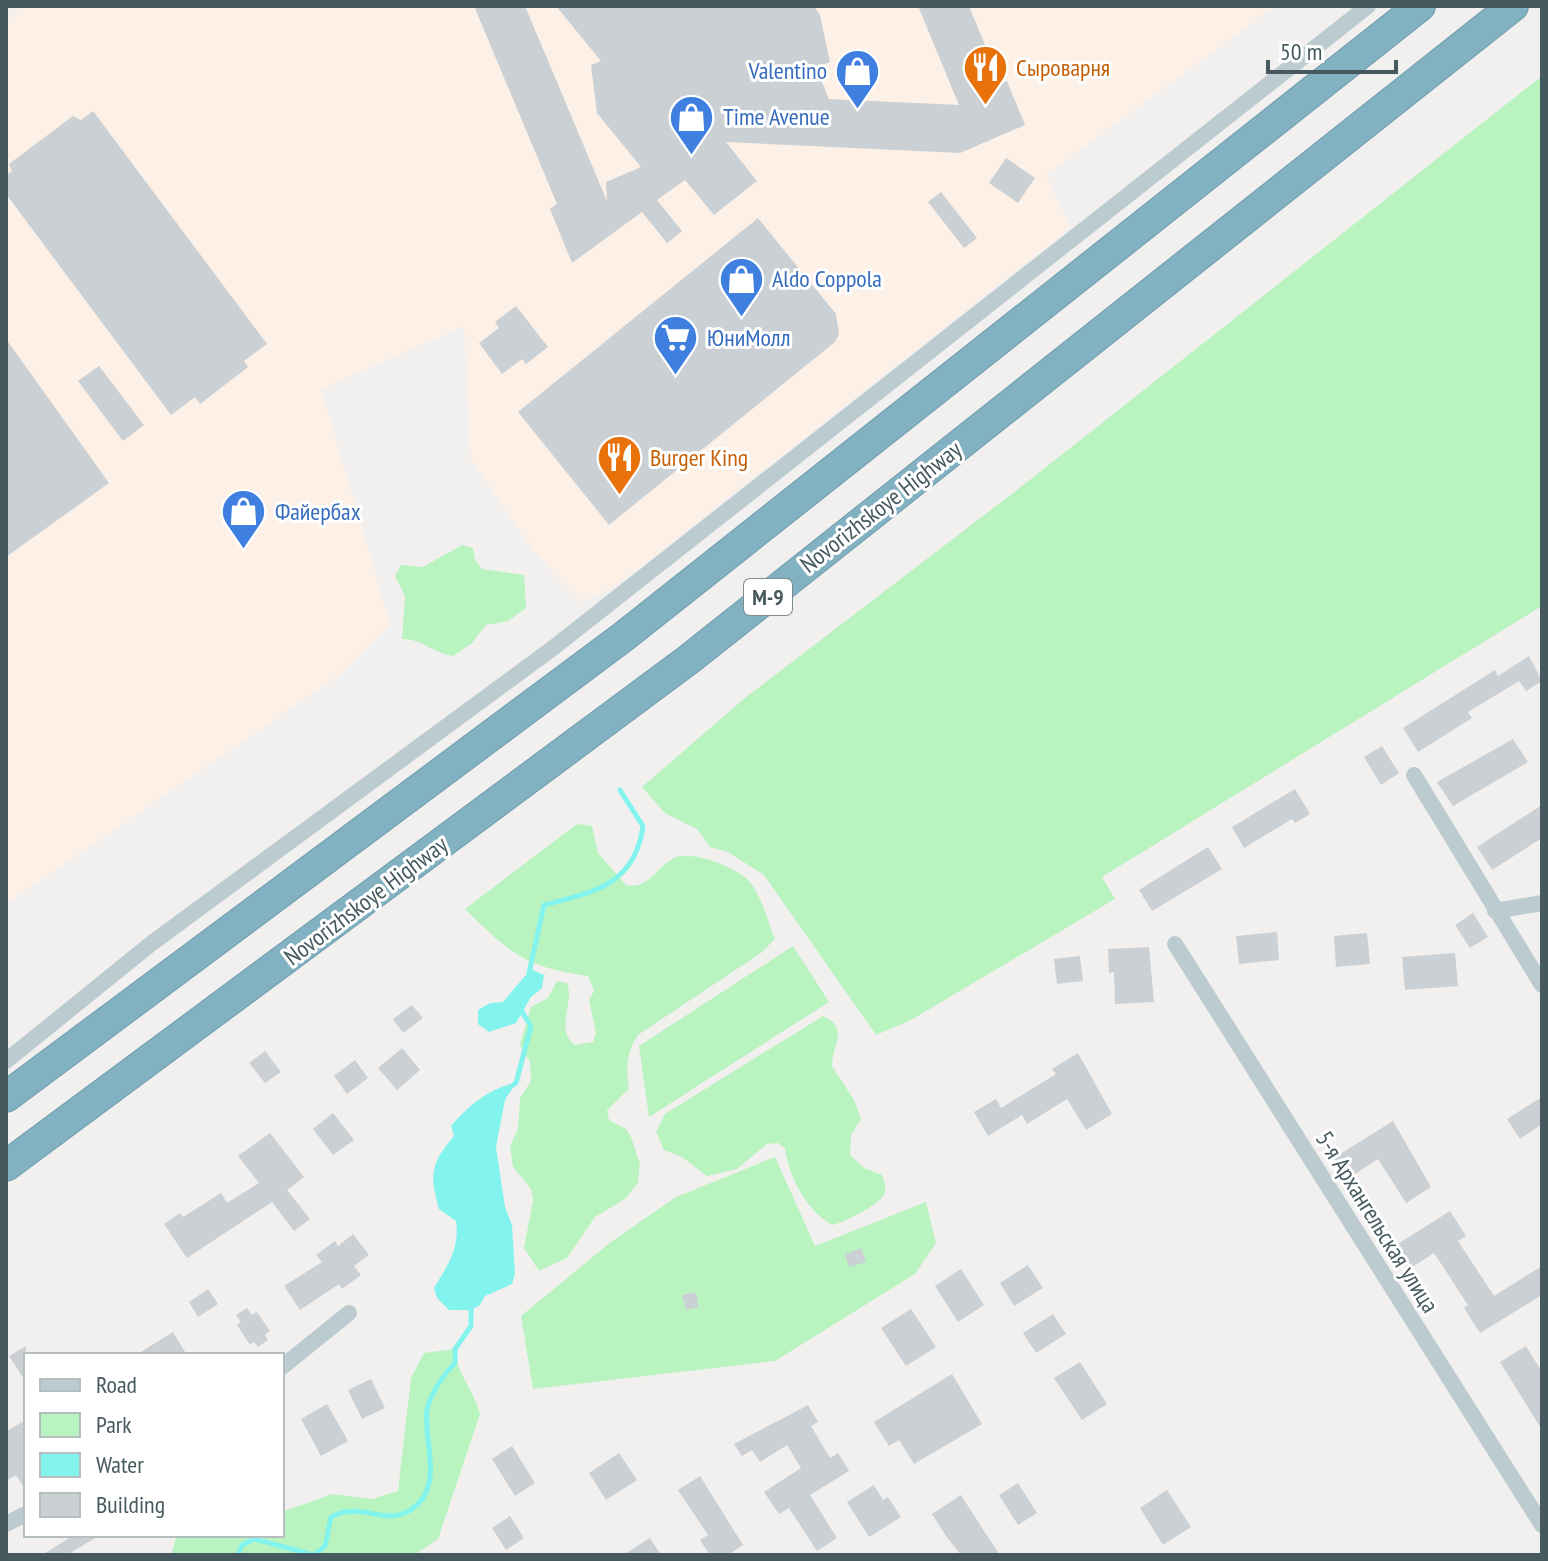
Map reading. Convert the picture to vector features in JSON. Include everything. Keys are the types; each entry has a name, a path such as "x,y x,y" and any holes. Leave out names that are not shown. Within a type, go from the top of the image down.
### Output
{"highway":[{"name":"М-9","path":"6,1097 623,637 1420,6"},
{"name":"Novorizhskoye Highway","path":"6,1166 688,660 1513,6"}],"street":[{"path":"6,1061 152,943 565,638 1368,6"},
{"path":"1414,775 1542,985"},
{"path":"1495,911 1542,903"},
{"name":"5-я Архангельская улица","path":"1175,944 1502,1467 1542,1525"},
{"path":"284,1365 349,1313"},
{"path":"6,1524 24,1515"}],"shaded area":[{"path":"23,6 1275,6 1046,175 1070,228 617,585 581,602 534,551 471,459 464,326 321,389 390,624 338,676 6,904 6,21"}],"green space":[{"path":"1542,76 1542,606 1102,877 1115,899 911,1020 876,1035 764,875 728,852 710,847 697,829 665,813 642,787 745,698 1017,490"},
{"path":"462,545 473,548 475,560 482,569 524,575 526,608 508,621 486,625 472,643 453,656 416,641 402,639 405,596 395,576 401,565 423,567"},
{"path":"577,824 592,826 598,853 626,885 646,881 680,856 713,861 735,871 754,888 775,939 761,953 638,1035 628,1061 629,1089 607,1110 609,1120 626,1129 631,1137 640,1164 638,1183 626,1198 595,1217 567,1258 539,1271 524,1248 533,1200 531,1189 513,1167 510,1146 518,1129 520,1098 531,1081 530,1062 520,1045 531,1007 548,998 557,981 567,983 569,991 565,1024 569,1039 575,1045 593,1042 596,1033 589,1000 594,991 588,976 548,968 519,956 465,909"},
{"path":"793,946 829,1002 649,1117 639,1046"},
{"path":"823,1016 836,1026 838,1032 832,1066 854,1100 861,1119 851,1135 850,1155 864,1168 882,1175 885,1187 884,1195 876,1203 832,1225 814,1211 800,1192 785,1148 778,1143 767,1144 737,1169 707,1176 682,1157 664,1150 656,1132 665,1114"},
{"path":"775,1157 815,1246 926,1202 936,1243 915,1274 775,1361 533,1389 521,1316 611,1242 676,1197"},
{"path":"455,1349 458,1366 480,1414 438,1539 414,1555 171,1555 176,1537 284,1537 284,1511 332,1494 372,1499 398,1491 411,1378 424,1353"}],"water":[{"path":"531,969 544,975 542,988 531,997 516,1023 489,1032 478,1024 478,1010 490,1003 503,1002"},
{"path":"516,1083 505,1100 496,1147 505,1207 512,1225 515,1274 512,1284 485,1296 480,1305 471,1310 449,1310 437,1298 434,1288 454,1249 456,1221 439,1209 434,1170 454,1136 451,1126 489,1093"}],"building":[{"path":"474,6 525,6 607,201 606,182 641,167 597,113 591,65 601,61 556,6 814,6 820,15 830,62 816,68 829,99 959,105 918,6 969,6 1001,84 1007,81 1025,125 960,153 726,142 757,181 714,215 685,180 657,200 682,231 667,243 642,212 572,263 550,209 557,204"},
{"path":"93,111 267,344 244,361 248,367 200,404 195,397 171,415 6,194 6,175 12,171 9,164 73,116 81,120"},
{"path":"1006,158 1035,178 1018,203 989,183"},
{"path":"941,192 977,238 964,248 928,202"},
{"name":"ЮниМолл","path":"758,218 836,314 839,334 835,342 609,525 518,412"},
{"path":"516,306 548,347 526,364 522,359 502,374 479,343 499,328 495,322"},
{"path":"6,339 109,483 6,557"},
{"path":"99,366 144,425 123,441 78,381"},
{"path":"1529,656 1542,681 1526,691 1519,681 1468,712 1472,718 1418,752 1403,728 1495,670 1498,676"},
{"path":"1513,739 1528,762 1453,806 1437,782"},
{"path":"1382,746 1399,773 1381,785 1364,757"},
{"path":"1295,789 1310,814 1295,823 1292,819 1244,848 1232,827"},
{"path":"1542,805 1542,838 1492,870 1477,847"},
{"path":"1208,847 1222,869 1152,911 1139,890"},
{"path":"1473,913 1488,937 1470,948 1455,925"},
{"path":"1277,932 1279,960 1239,964 1236,936"},
{"path":"1367,933 1370,964 1336,967 1334,936"},
{"path":"1149,947 1154,1002 1115,1004 1114,972 1109,973 1108,949"},
{"path":"1455,953 1458,986 1405,990 1402,957"},
{"path":"1080,956 1083,981 1057,984 1054,959"},
{"path":"412,1005 423,1018 403,1033 393,1019"},
{"path":"402,1048 420,1070 397,1090 378,1068"},
{"path":"265,1051 281,1072 265,1083 249,1063"},
{"path":"1078,1053 1112,1114 1086,1130 1067,1099 1027,1124 1022,1115 988,1136 974,1112 996,1099 1001,1108 1056,1074 1052,1069"},
{"path":"355,1060 368,1078 347,1094 334,1076"},
{"path":"1542,1097 1542,1124 1520,1139 1507,1119"},
{"path":"333,1113 354,1140 333,1155 313,1129"},
{"path":"1393,1121 1431,1187 1406,1203 1378,1159 1347,1179 1334,1158"},
{"path":"270,1133 304,1177 287,1190 310,1219 294,1231 272,1202 187,1258 164,1224 180,1213 183,1217 221,1193 227,1203 259,1183 238,1156"},
{"path":"1450,1211 1466,1236 1458,1241 1494,1296 1542,1266 1542,1295 1480,1333 1464,1308 1468,1305 1434,1253 1408,1270 1393,1247"},
{"path":"353,1234 369,1255 354,1266 361,1275 342,1289 339,1284 300,1310 284,1286 322,1262 316,1255 335,1241 338,1246"},
{"path":"861,1248 866,1262 849,1267 845,1254"},
{"path":"1028,1265 1043,1288 1014,1306 1000,1283"},
{"path":"961,1269 984,1305 958,1322 935,1286"},
{"path":"208,1289 218,1304 198,1317 189,1302"},
{"path":"696,1292 699,1307 686,1310 682,1295"},
{"path":"247,1308 252,1315 257,1312 270,1331 265,1335 268,1340 258,1347 254,1342 250,1345 237,1325 241,1322 236,1315"},
{"path":"911,1309 936,1347 906,1366 881,1328"},
{"path":"1053,1314 1066,1334 1036,1353 1023,1333"},
{"path":"173,1332 186,1353 139,1353"},
{"path":"26,1346 24,1379 9,1356"},
{"path":"1526,1346 1542,1372 1542,1430 1500,1362"},
{"path":"1080,1362 1107,1404 1082,1420 1054,1378"},
{"path":"952,1374 982,1424 914,1464 899,1440 889,1446 874,1422"},
{"path":"371,1379 385,1408 362,1419 348,1390"},
{"path":"327,1404 348,1441 321,1456 301,1419"},
{"path":"808,1405 818,1422 811,1426 830,1458 838,1453 849,1471 810,1495 837,1538 817,1551 789,1508 779,1514 764,1492 801,1468 787,1445 760,1462 752,1450 742,1456 734,1444"},
{"path":"24,1421 24,1488 16,1475 6,1481 6,1431"},
{"path":"512,1446 535,1483 515,1496 492,1459"},
{"path":"619,1453 637,1480 606,1500 589,1473"},
{"path":"700,1476 743,1545 728,1555 710,1555 700,1540 708,1535 678,1490"},
{"path":"1018,1483 1037,1513 1018,1525 999,1495"},
{"path":"874,1485 883,1500 888,1497 901,1517 869,1537 847,1502"},
{"path":"1167,1490 1191,1527 1163,1545 1140,1508"},
{"path":"961,1495 1000,1555 961,1555 946,1536 932,1514"},
{"path":"510,1516 524,1538 506,1550 492,1528"},
{"path":"71,1537 97,1537 67,1555 42,1555"},
{"path":"650,1538 661,1555 623,1555"}],"waterway":[{"path":"529,973 544,905 609,883 631,861 643,826 620,790"},
{"path":"513,1085 531,1026 519,1007"},
{"path":"238,1555 242,1545 254,1539 314,1555 325,1546 331,1517 353,1511 392,1516 412,1509 422,1499 430,1476 427,1410 438,1385 455,1363 455,1349 471,1326 471,1305"}],"place":[{"name":"Сыроварня","path":"985,107"},
{"name":"Valentino","path":"858,110"},
{"name":"Time Avenue","path":"692,156"},
{"name":"Aldo Coppola","path":"741,318"},
{"name":"ЮниМолл","path":"676,377"},
{"name":"Burger King","path":"619,497"},
{"name":"Файербах","path":"244,551"}]}
